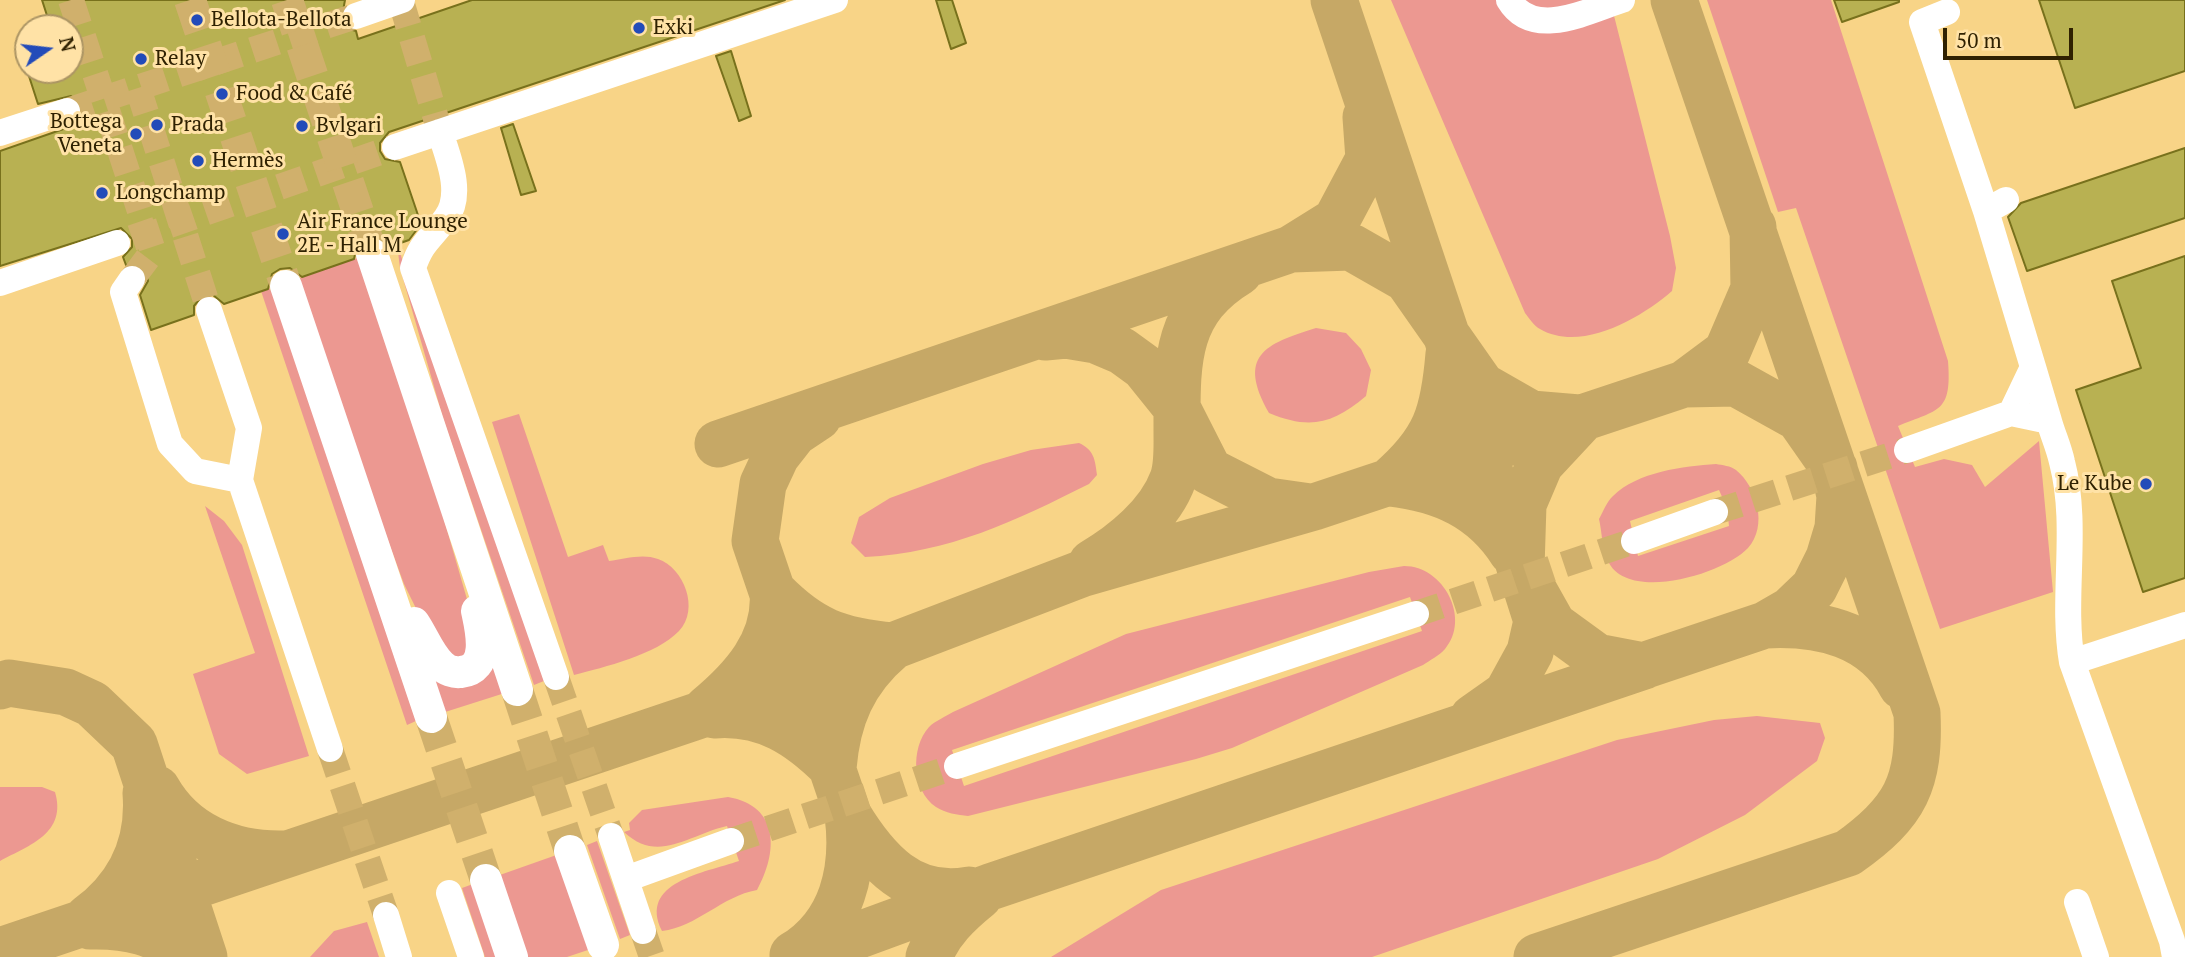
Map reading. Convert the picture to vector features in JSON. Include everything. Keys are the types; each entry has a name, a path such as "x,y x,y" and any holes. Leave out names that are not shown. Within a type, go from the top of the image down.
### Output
{"main road":[{"path":"372,254 517,690"},
{"path":"286,286 432,717"},
{"path":"387,580 439,663 454,672 462,672 474,666 479,660 482,642 455,504"},
{"path":"570,850 603,945"},
{"path":"486,880 512,957"}],"lane":[{"path":"356,16 402,0"},
{"path":"396,147 835,0"},
{"path":"1508,0 1526,18 1537,21 1561,19 1622,0"},
{"path":"1947,12 1918,11 1996,206 2033,367 2063,464 2068,513 2067,635 2072,662 2172,941 2175,957"},
{"path":"0,133 67,111"},
{"path":"440,132 451,169 454,200 448,216 420,246 413,268 556,677"},
{"path":"0,283 117,243"},
{"path":"132,279 123,292 170,444 195,471 240,480"},
{"path":"209,310 249,428 240,480 330,748"},
{"path":"2011,414 2033,367"},
{"path":"1907,450 2011,414 2049,421"},
{"path":"1634,541 1715,512"},
{"path":"957,766 1416,614"},
{"path":"2072,662 2185,625"},
{"path":"611,836 643,931"},
{"path":"626,879 731,841"},
{"path":"449,893 471,957"},
{"path":"2077,902 2095,957"},
{"path":"386,915 399,957"}],"shaded area":[{"path":"1391,0 1610,0 1670,236 1676,268 1672,291 1644,312 1592,335 1556,335 1534,324 1525,313"},
{"path":"1707,0 1831,0 1948,361 1948,391 1940,407 1898,426 1915,467 1944,459 1972,465 1985,487 2039,441 2053,592 1940,629 1796,208 1778,212"},
{"path":"397,244 544,681 534,685 443,418 400,268"},
{"path":"363,256 421,440 473,620 464,663 434,645 404,584 332,388 296,279"},
{"path":"271,288 416,721 407,725 261,291"},
{"path":"1316,328 1346,333 1361,349 1371,370 1366,396 1343,413 1320,421 1297,421 1269,413 1256,378 1256,365 1261,355 1282,340"},
{"path":"519,414 568,557 603,545 609,561 652,557 667,564 682,580 688,601 685,622 679,631 657,647 629,659 574,675 492,422"},
{"path":"1079,443 1091,452 1094,460 1097,475 1089,484 1008,522 953,542 896,554 865,557 851,543 859,517 890,498 983,464 1031,450"},
{"path":"1716,464 1736,470 1750,486 1754,496 1759,518 1758,529 1748,548 1719,567 1676,580 1654,582 1635,580 1618,574 1606,556 1599,519 1611,498 1623,488 1648,476","holes":["1719,490 1727,508 1729,526 1638,556 1630,521"]},
{"path":"205,506 224,521 242,545 309,756 247,774 219,754 193,674 255,653"},
{"path":"1404,566 1418,568 1441,584 1449,596 1455,623 1452,637 1443,651 1423,665 1232,748 1196,759 968,816 936,807 922,791 916,769 919,746 929,727 953,712 1126,634 1369,572","holes":["1410,597 1422,631 964,786 952,750"]},
{"path":"489,654 508,692 442,713 430,662"},
{"path":"1757,716 1820,723 1825,738 1817,761 1745,815 1658,859 1372,957 1051,957 1161,890 1617,740 1714,720"},
{"path":"0,787 42,787 55,792 57,806 56,818 43,836 0,861"},
{"path":"728,797 745,802 766,820 771,846 769,861 757,890 732,898 687,924 662,931 657,914 659,901 667,890 678,882 739,861 727,826 661,847 649,846 624,832 630,830 629,823 642,810"},
{"path":"597,841 630,935 620,939 587,845"},
{"path":"565,852 597,947 567,957 524,957 497,876"},
{"path":"473,884 497,957 485,957 462,888"},
{"path":"367,922 379,957 310,957 334,931"}],"building":[{"path":"42,0 345,0 341,22 346,28 356,31 358,39 472,0 785,0 389,132 380,143 380,151 385,159 400,162 421,224 409,240 389,247 376,236 366,237 358,242 354,259 302,277 290,268 280,269 272,274 268,289 224,304 213,295 203,295 194,306 194,315 151,330 140,295 148,281 146,273 140,266 126,265 123,257 132,247 132,239 121,228 0,266 0,151 72,126 82,114 82,105 71,96 38,104 32,84 84,84 84,14 46,14"},
{"path":"936,0 952,0 966,43 951,49"},
{"path":"1834,0 1899,0 1899,2 1842,22"},
{"path":"2039,0 2185,0 2185,71 2075,108"},
{"path":"731,51 751,116 739,121 716,56"},
{"path":"513,124 536,191 521,195 501,128"},
{"path":"2185,148 2185,218 2027,271 2008,217 2021,203"},
{"name":"Le Kube","path":"2185,256 2185,578 2143,592 2076,390 2141,368 2112,281"}],"taxiway":[{"path":"1334,0 1446,334 1537,621 1530,652 1507,694 1473,718"},
{"path":"1537,957 1848,853 1884,824 1896,809 1912,777 1916,759 1917,713 1674,0"},
{"path":"718,444 1291,249 1336,221 1369,159 1366,117"},
{"path":"0,951 804,680 1081,574 1314,507 1684,384 1727,352 1754,289 1753,227"},
{"path":"1291,249 1351,247 1407,279 1482,386 1531,414 1579,418"},
{"path":"1092,563 1139,528 1167,492 1176,462 1179,362 1184,341 1202,304 1218,287 1239,272"},
{"path":"1045,337 1066,335 1096,340 1122,351 1144,367 1177,408 1209,471 1268,501 1310,507"},
{"path":"1390,481 1418,453 1435,425 1444,394 1449,354"},
{"path":"1613,676 1765,625 1791,610 1814,588 1829,558 1838,528 1840,496 1834,468 1799,418 1736,383 1684,384"},
{"path":"818,417 794,433 776,456 763,484 755,541 848,815 871,848 897,874 930,889 948,892 969,890"},
{"path":"1581,420 1540,464 1523,504 1521,568 1553,625 1597,657 1644,666"},
{"path":"1390,483 1427,490 1460,503 1488,523 1512,552"},
{"path":"773,592 800,616 827,632 857,641 893,646"},
{"path":"707,709 733,685 755,658 769,627 773,592"},
{"path":"1765,625 1806,626 1844,635 1877,654 1902,686"},
{"path":"833,768 838,733 849,701 867,673 892,647"},
{"path":"799,957 990,887 1644,666"},
{"path":"0,686 9,683 66,692 92,704 134,744 204,957"},
{"path":"714,715 749,717 780,727 807,745 833,768"},
{"path":"157,789 180,819 210,839 245,851 283,854"},
{"path":"88,918 115,893 134,863 145,830 146,793"},
{"path":"793,955 810,943 824,928 842,894 849,855 848,815"},
{"path":"929,957 950,923 979,896"},
{"path":"90,926 117,927 142,932 165,941 187,957"}],"tunnel":[{"path":"71,0 153,251 132,279"},
{"path":"190,0 286,286"},
{"path":"287,0 372,254"},
{"path":"401,1 440,132"},
{"path":"67,111 356,16"},
{"path":"138,88 209,310"},
{"path":"132,238 395,147"},
{"path":"1715,512 1907,450"},
{"path":"1416,614 1634,541"},
{"path":"556,677 611,836"},
{"path":"517,690 570,851"},
{"path":"431,717 486,880"},
{"path":"330,749 386,915"},
{"path":"731,841 957,766"},
{"path":"643,931 652,957"}],"place":[{"name":"Bellota-Bellota","path":"197,20"},
{"name":"Exki","path":"639,28"},
{"name":"Relay","path":"141,59"},
{"name":"Food & Café","path":"222,94"},
{"name":"Prada","path":"157,125"},
{"name":"Bvlgari","path":"302,126"},
{"name":"Bottega Veneta","path":"136,134"},
{"name":"Hermès","path":"198,161"},
{"name":"Longchamp","path":"102,193"},
{"name":"Air France Lounge 2E - Hall M","path":"283,234"},
{"name":"Le Kube","path":"2146,484"}]}
